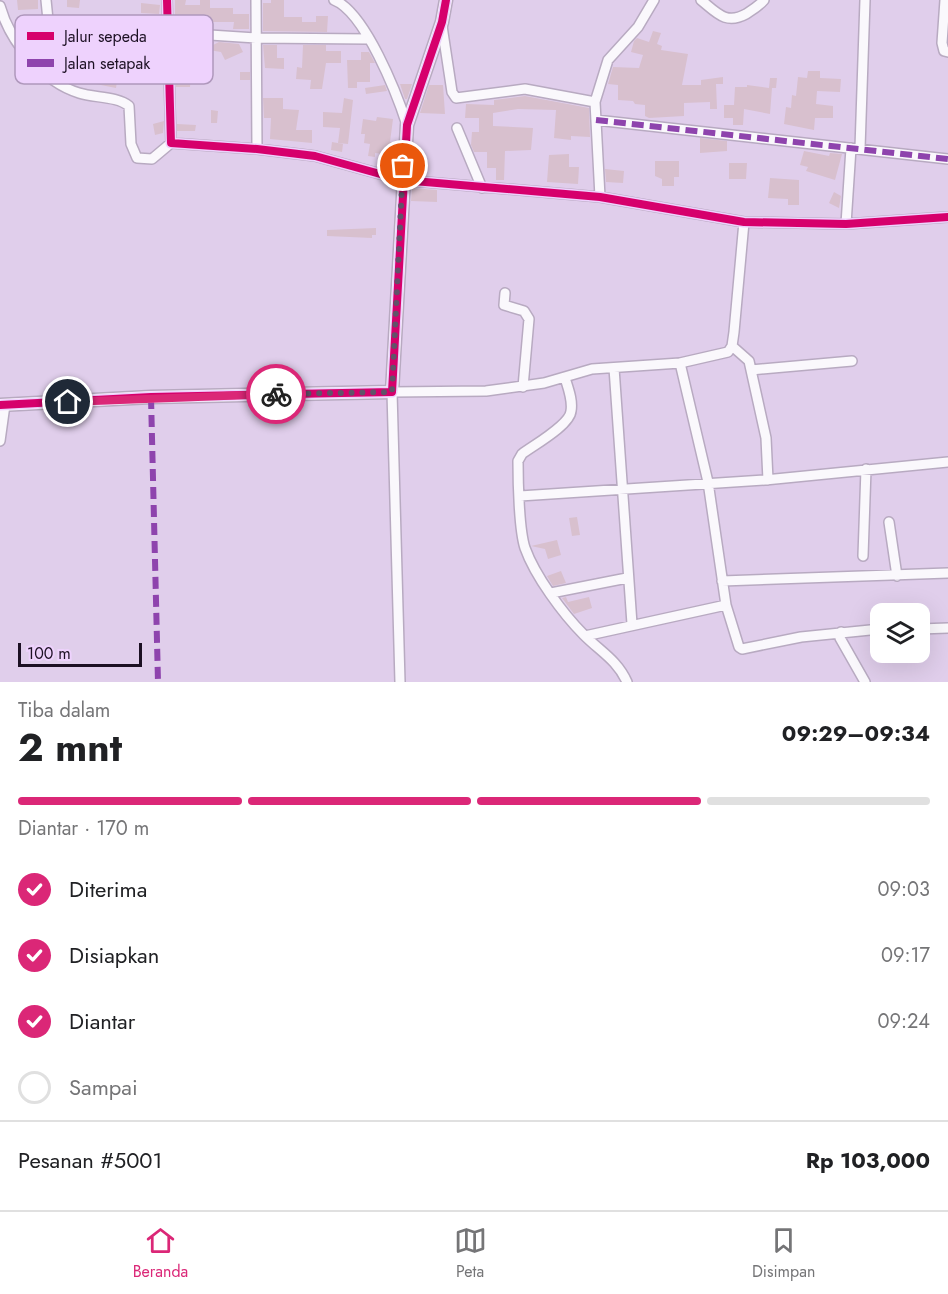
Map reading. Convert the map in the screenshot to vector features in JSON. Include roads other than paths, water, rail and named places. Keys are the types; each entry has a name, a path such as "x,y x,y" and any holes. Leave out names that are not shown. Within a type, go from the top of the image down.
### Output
{"street":[{"path":"46,0 48,15"},
{"path":"256,0 257,148"},
{"path":"334,0 347,9 369,39 398,96 407,125"},
{"path":"400,682 392,392 403,174 407,125 442,24 446,0"},
{"path":"600,196 595,102 608,60 638,27 654,0"},
{"path":"701,0 724,19 731,20 751,11 765,0"},
{"path":"846,224 855,148 865,0"},
{"path":"945,0 942,43 944,51 948,52"},
{"path":"0,6 15,39"},
{"path":"442,24 452,92 456,98 525,89 595,102"},
{"path":"213,36 256,39 369,39"},
{"path":"60,84 80,93 129,106 131,144 137,158 152,159 171,143 257,148 315,156 482,188 600,196 743,227 846,224 948,217"},
{"path":"169,84 171,143"},
{"path":"596,120 948,159"},
{"path":"456,128 482,188"},
{"path":"0,441 3,405 151,397 486,391 523,387 565,378 583,371 680,363 717,356 728,352 732,346 743,227"},
{"path":"505,293 507,307 525,311 529,319 523,387"},
{"path":"732,346 748,359 751,370 766,438 768,480"},
{"path":"751,370 852,361"},
{"path":"680,363 708,482 726,605 737,643 742,649 842,632 870,630"},
{"path":"614,368 632,624"},
{"path":"565,378 572,404 570,416 563,425 520,456 518,461 525,547 551,593 585,636 615,661 627,682"},
{"path":"520,496 708,482 768,480 948,462"},
{"path":"863,556 866,469"},
{"path":"890,522 897,576"},
{"path":"722,581 948,573"},
{"path":"551,593 627,578"},
{"path":"585,636 726,605"},
{"path":"930,628 948,627"},
{"path":"842,632 840,638 865,682"}]}
